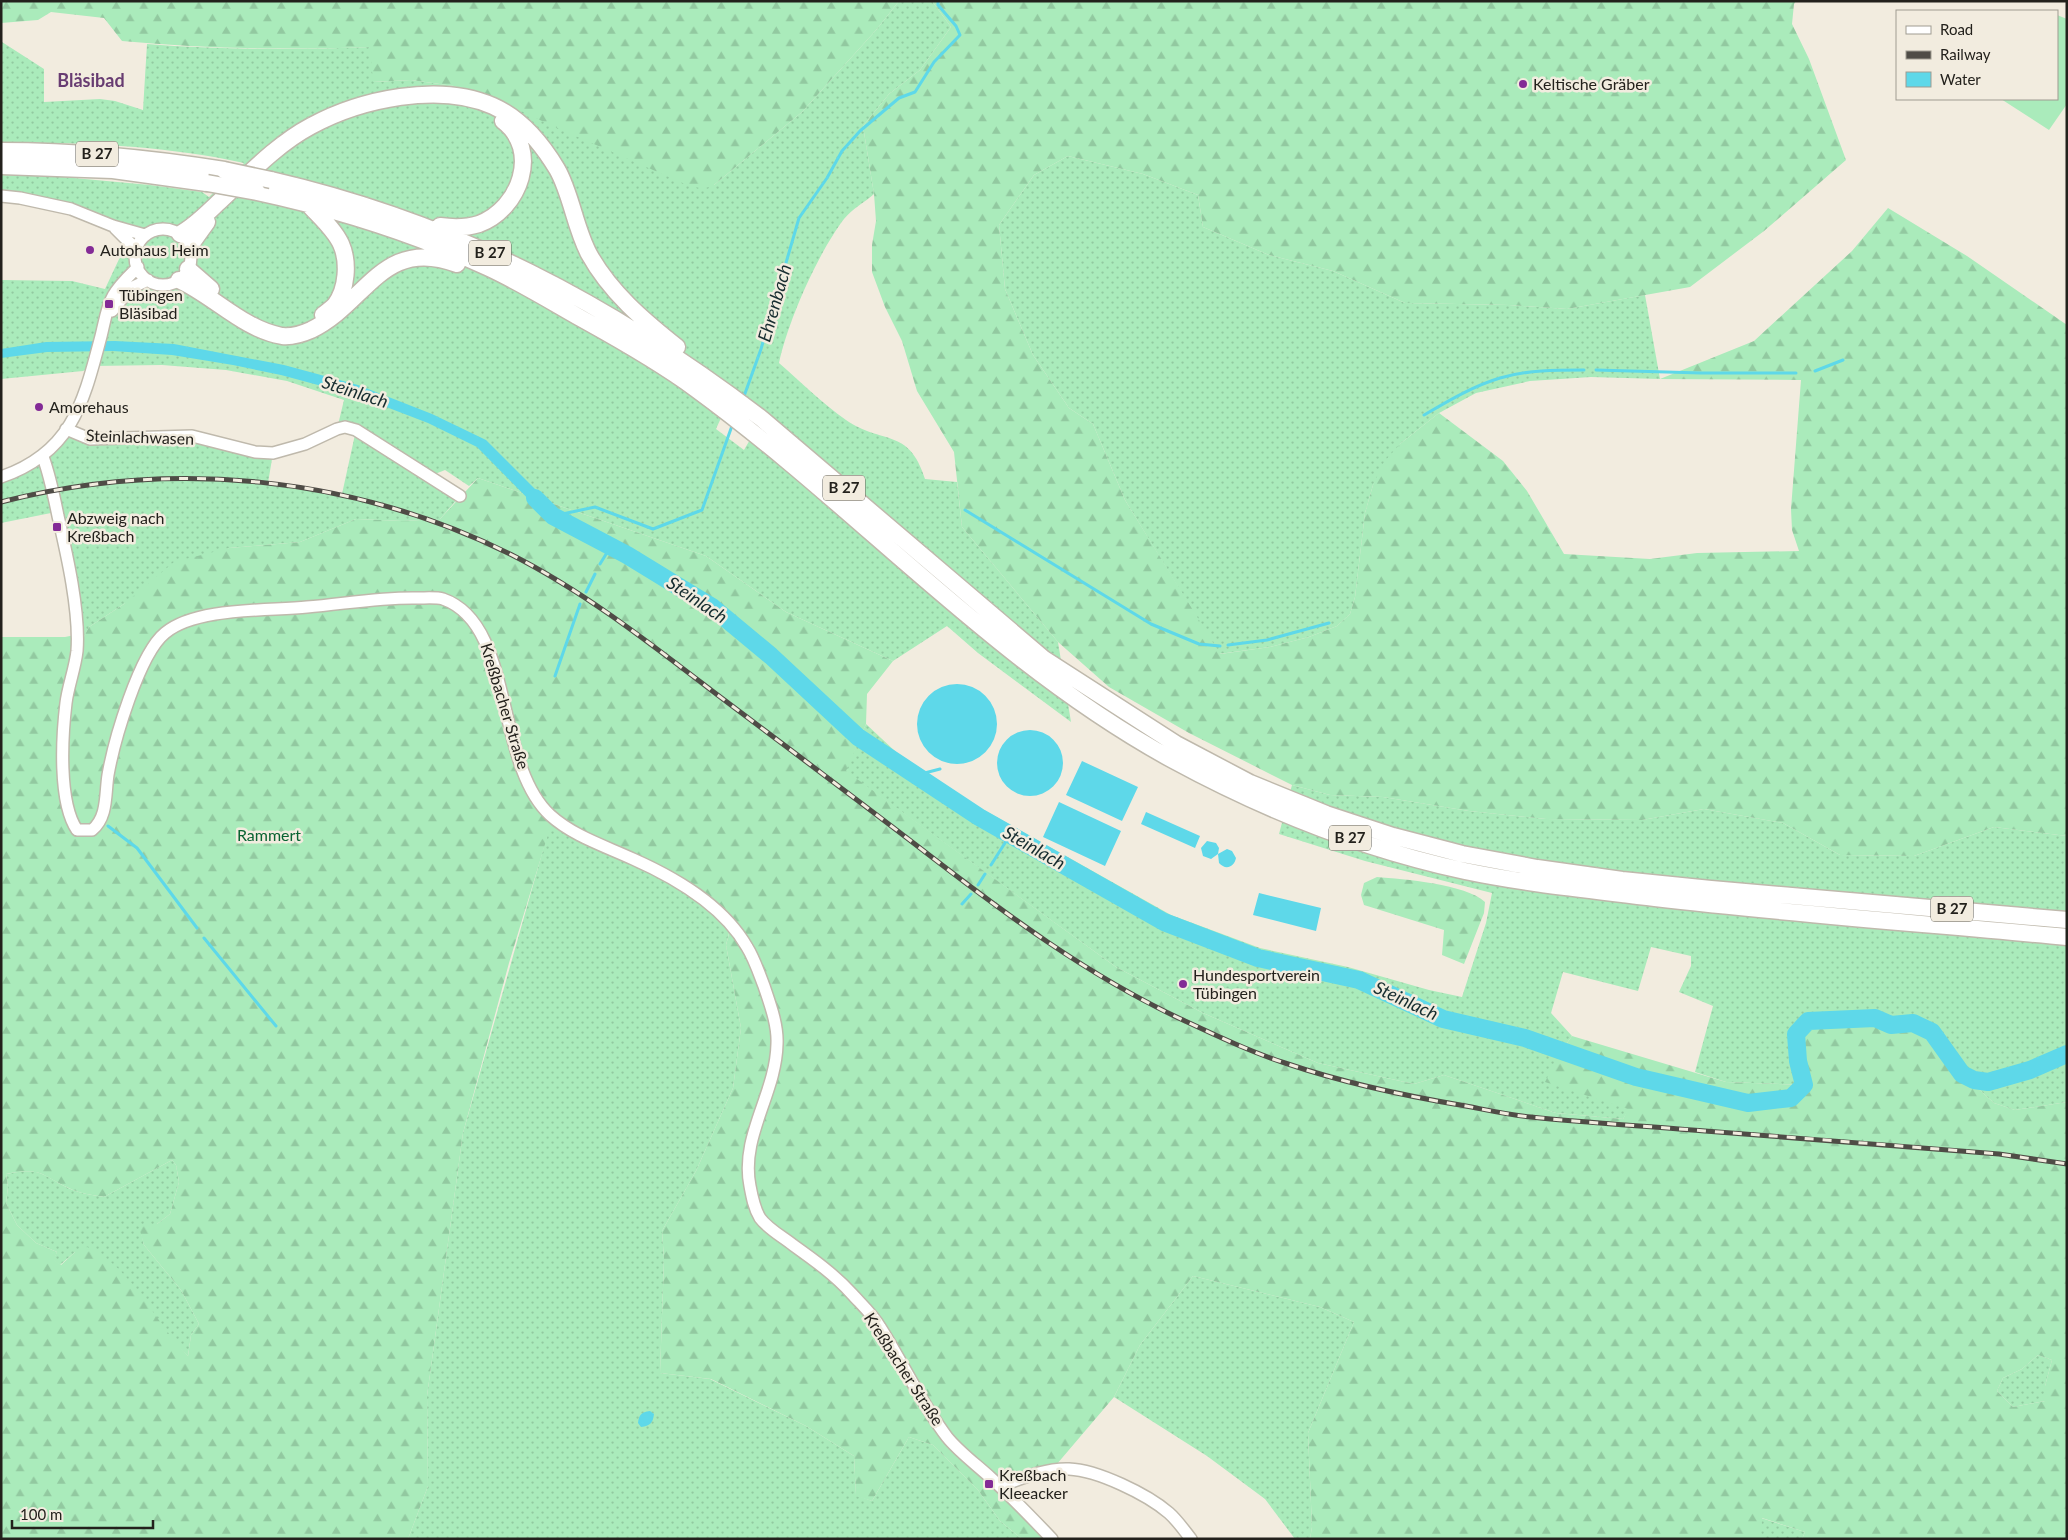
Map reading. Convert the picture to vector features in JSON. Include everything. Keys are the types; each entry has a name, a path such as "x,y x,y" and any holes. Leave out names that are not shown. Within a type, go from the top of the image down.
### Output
{"highway":[{"path":"185,240 199,220 272,154 310,126 353,108 395,97 430,95 479,100 495,106 517,121 542,147 558,171 589,253 614,290 629,307 703,367 727,392"},
{"path":"185,240 280,155 316,130 352,113 379,105 416,100 447,101 494,113 511,127 521,144 523,163 520,184 510,202 497,214 480,224 461,228 441,226 386,206 349,200"},
{"name":"B 27","path":"1,151 110,155 159,160 224,170 271,180 349,200 452,236 530,271 624,323 727,392 762,419 1044,659 1176,744 1250,783 1326,814 1393,836 1454,852 1537,868 1622,880 1712,889 2067,920"},
{"name":"B 27","path":"1,166 113,170 257,192 384,226 491,269 615,337 693,386 861,523 973,621 1102,718 1170,758 1246,798 1322,829 1393,852 1462,870 1538,884 1707,904 2067,937"},
{"path":"184,274 201,282 249,317 267,325 285,329 300,328 316,320 335,305 343,288 346,273 345,258 341,244 334,233 309,205"},
{"path":"184,274 198,289 250,325 284,336 302,334 321,325 344,308 372,279 392,265 405,259 442,258 532,291"}],"street":[{"path":"1,196 20,198 71,209 113,226 145,235"},
{"path":"113,226 137,250"},
{"path":"162,229 172,230 185,240 191,258 184,274 165,284 148,280 138,267 137,250 145,235 162,229"},
{"name":"Steinlachwasen","path":"1,478 43,457 66,430 84,398 109,304 114,295 138,267"},
{"name":"Steinlachwasen","path":"105,323 127,292 148,280"},
{"name":"Steinlachwasen","path":"66,430 90,439 192,436 256,452 273,453 305,444 337,429 345,428 356,430 460,496"},
{"name":"Kreßbacher Straße","path":"43,457 51,482 73,593 77,650 66,702 63,769 68,810 77,830 92,830 100,824 106,799 108,775 131,695 149,652 165,633 186,622 209,615 308,607 361,600 441,598 468,613 483,634 506,712 514,749 531,788 545,810 552,818 588,840 677,880 715,909 746,945 763,983 773,1015 778,1044 772,1073 751,1138 746,1171 753,1203 763,1222 839,1279 878,1323 910,1379 949,1438 1052,1539"},
{"path":"1002,1488 1013,1482 1051,1471 1069,1469 1091,1473 1114,1480 1168,1513 1192,1539"}],"green space":[{"path":"1,1 899,1 877,29 802,112 714,185 703,189 685,184 546,123 501,101 454,86 411,80 373,82 370,47 246,48 122,41 104,18 51,12 38,20 1,23"},
{"path":"899,1 932,1 951,27 920,70 889,94 863,126 874,194 847,215 824,250 805,288 789,328 779,363 820,400 846,420 859,428 893,439 911,451 925,479 957,482 962,527 1058,642 1071,722 978,653 947,626 893,661 786,612 706,556 478,478 469,486 445,470 430,476 460,496 440,519 403,521 356,519 300,542 229,548 124,604 89,627 77,651 56,512 1,523 1,477 27,466 66,429 74,434 192,436 273,453 268,483 342,494 356,430 337,429 344,400 287,381 226,370 162,365 93,366 83,371 1,379 1,280 72,281 105,289 128,240 71,209 1,196 1,175 63,177 150,185 202,192 209,197 244,163 214,157 124,146 1,143 1,23 2,42 44,69 44,102 100,99 115,101 143,110 147,44 259,49 371,47 374,82 411,80 454,86 501,101 714,185 802,112 877,29","holes":["733,391 762,419 744,450 716,429"]},
{"path":"932,1 1796,1 1792,24 1809,59 1846,160 1764,231 1690,287 1567,309 1509,305 1405,303 1333,271 1269,255 1203,227 1198,195 1143,174 1068,156 1034,175 999,225 1005,289 1033,355 1069,408 1093,424 1125,500 1220,654 1270,647 1309,637 1337,626 1350,614 1355,597 1365,513 1373,485 1384,462 1401,443 1439,413 1503,461 1527,491 1564,554 1650,559 1697,553 1799,551 1792,530 1791,509 1801,380 1660,379 1754,341 1852,251 1888,208 1967,256 2067,325 2067,836 1994,827 1914,856 1840,855 1783,823 1704,809 1642,820 1546,819 1469,811 1383,797 1330,795 1292,785 1189,733 1109,687 1058,642 962,527 954,452 917,391 902,341 885,307 872,272 872,245 876,221 874,194 863,126 889,94 920,70 951,27"},
{"path":"2058,15 2067,19 2067,104 2049,130 2003,100 2058,100"},
{"path":"1068,156 1143,174 1198,195 1203,227 1269,255 1333,271 1405,303 1509,305 1567,309 1645,295 1660,379 1591,377 1530,381 1476,393 1439,413 1401,443 1373,485 1365,513 1355,597 1350,614 1337,626 1309,637 1270,647 1219,654 1125,500 1093,424 1069,408 1033,355 1005,289 999,225 1034,175"},
{"name":"Rammert","path":"478,478 706,556 786,612 893,661 867,694 866,724 846,771 1116,967 1203,1013 1318,1063 1414,1084 1444,1075 1556,1113 1623,1119 1628,1109 1545,1082 1562,1050 1572,1036 1726,1082 1804,1085 1798,1061 1796,1034 1808,1021 1875,1018 1891,1025 1913,1023 1932,1032 1962,1074 1994,1103 2015,1110 2067,1102 2067,1539 1802,1539 1805,1532 1762,1518 1761,1539 1310,1539 1312,1527 1308,1433 1354,1322 1320,1307 1193,1276 1140,1345 1114,1397 1051,1471 1006,1484 965,1459 1044,1539 1022,1539 1000,1521 978,1490 933,1445 909,1437 872,1501 856,1496 854,1456 806,1426 711,1379 660,1373 664,1259 662,1231 696,1171 733,1088 741,1028 726,945 731,926 677,879 553,818 509,963 463,1133 427,1396 428,1486 408,1539 1,1539 1,637 65,637 75,635 77,650 89,627 124,604 174,562 229,548 300,542 356,519 403,521 440,519","holes":["172,1160 176,1165 179,1182 170,1214 157,1224 138,1224 144,1245 181,1290 199,1324 191,1335 188,1356 117,1267 87,1247 75,1252 61,1265 54,1260 57,1252 36,1243 17,1225 6,1203 8,1187 6,1174 28,1171 36,1172 77,1191 104,1197","2038,1355 2052,1360 2045,1386 2045,1401 2013,1407 1997,1391 2003,1378 2022,1369"]},
{"path":"866,724 896,752 977,806 1171,915 1260,948 1348,967 1429,990 1462,997 1486,923 1492,893 1365,861 1279,834 1292,785 1330,795 1383,797 1469,811 1546,819 1642,820 1704,809 1783,823 1840,855 1914,856 1994,827 2067,836 2067,1102 2015,1110 1994,1103 1962,1074 1932,1032 1913,1023 1891,1025 1875,1018 1808,1021 1798,1061 1804,1085 1726,1082 1695,1072 1713,1006 1679,992 1691,966 1691,956 1651,947 1638,991 1563,972 1551,1013 1572,1036 1562,1050 1629,1109 1623,1119 1556,1113 1444,1075 1414,1084 1318,1063 1203,1013 1116,967 845,771"},
{"path":"552,818 677,879 731,925 726,945 741,1028 733,1088 696,1171 662,1231 664,1259 660,1373 710,1379 806,1426 854,1456 856,1495 872,1501 909,1437 933,1445 978,1490 1000,1521 1022,1539 408,1539 428,1486 427,1396 463,1133"},
{"path":"1377,877 1418,881 1449,887 1476,896 1485,902 1484,913 1464,964 1442,955 1444,930 1364,905 1361,895 1364,883"},
{"path":"172,1160 176,1165 179,1182 170,1214 157,1224 139,1224 144,1245 181,1290 199,1324 191,1335 188,1356 75,1252 60,1265 53,1260 57,1252 36,1243 17,1225 6,1203 8,1187 6,1174 35,1172 77,1191 104,1197"},
{"path":"1193,1276 1320,1307 1354,1322 1308,1433 1312,1527 1310,1539 1295,1539 1265,1499 1207,1456 1114,1397 1140,1345"},
{"path":"2038,1355 2052,1360 2045,1386 2045,1401 2013,1407 1997,1391 2003,1378 2022,1369"},
{"path":"1761,1518 1805,1532 1802,1539 1761,1539"}],"water":[{"path":"115,341 174,344 284,365 358,385 432,414 486,440 557,511 547,518 477,447 428,423 355,395 281,375 172,355 113,351 47,352 1,358 1,349 46,342"},
{"path":"957,684 972,687 985,696 994,709 997,724 994,739 985,752 972,761 957,764 942,761 929,752 920,739 917,724 920,709 929,696 942,687"},
{"path":"1036,730 1054,739 1061,750 1063,763 1061,776 1054,787 1043,794 1024,796 1006,787 999,776 997,757 1006,739 1017,732"},
{"path":"1082,761 1138,787 1122,821 1066,795"},
{"path":"1059,802 1121,831 1105,866 1043,837"},
{"path":"1146,812 1200,836 1195,848 1141,824"},
{"path":"1207,841 1216,843 1219,848 1218,854 1211,859 1203,856 1201,848"},
{"path":"1227,849 1232,851 1236,858 1231,866 1224,867 1219,863 1218,854"},
{"path":"1259,893 1321,908 1316,931 1253,915"},
{"path":"650,1411 654,1414 652,1422 647,1426 641,1427 638,1423 640,1416 644,1412"}],"waterway":[{"name":"Ehrenbach","path":"743,399 761,349 799,218 827,178 842,151 860,131 899,98 915,92 934,62 960,35 956,26 938,5 938,1"},
{"path":"1815,371 1843,360"},
{"path":"1424,415 1470,390 1510,375 1552,370 1584,370"},
{"path":"1596,370 1796,373"},
{"name":"Ehrenbach","path":"553,516 595,507 653,529 702,510 733,423"},
{"name":"Steinlach","path":"535,498 553,516 627,555 712,607 771,656 858,737 979,817 1164,922 1258,958 1359,980 1443,1019 1525,1038 1636,1077 1748,1103 1791,1098 1804,1085 1798,1061 1796,1034 1808,1021 1875,1018 1891,1025 1913,1023 1932,1032 1962,1074 1974,1080 1988,1082 2030,1070 2067,1054"},
{"path":"965,510 1151,624 1199,644 1220,646"},
{"path":"600,564 611,546"},
{"path":"586,592 595,574"},
{"path":"555,676 580,604"},
{"path":"1228,645 1267,640 1329,623"},
{"path":"917,775 940,769"},
{"path":"108,826 137,848 197,928"},
{"path":"991,865 1010,835"},
{"path":"978,885 985,874"},
{"path":"962,904 971,894"},
{"path":"204,938 276,1026"}],"railway":[{"path":"1,502 66,488 131,481 196,479 261,482 326,492 390,507 452,528 538,569 614,618 663,653 983,896 1081,964 1114,984 1185,1021 1272,1059 1352,1083 1523,1116 1999,1154 2067,1164"}],"place":[{"name":"Keltische Gräber","path":"1523,84"},
{"name":"Autohaus Heim","path":"90,250"},
{"name":"Tübingen Bläsibad","path":"109,304"},
{"name":"Amorehaus","path":"39,407"},
{"name":"Abzweig nach Kreßbach","path":"57,527"},
{"name":"Hundesportverein Tübingen","path":"1183,984"},
{"name":"Kreßbach Kleeacker","path":"989,1484"}],"district":[{"name":"Bläsibad","path":"91,81"}]}
